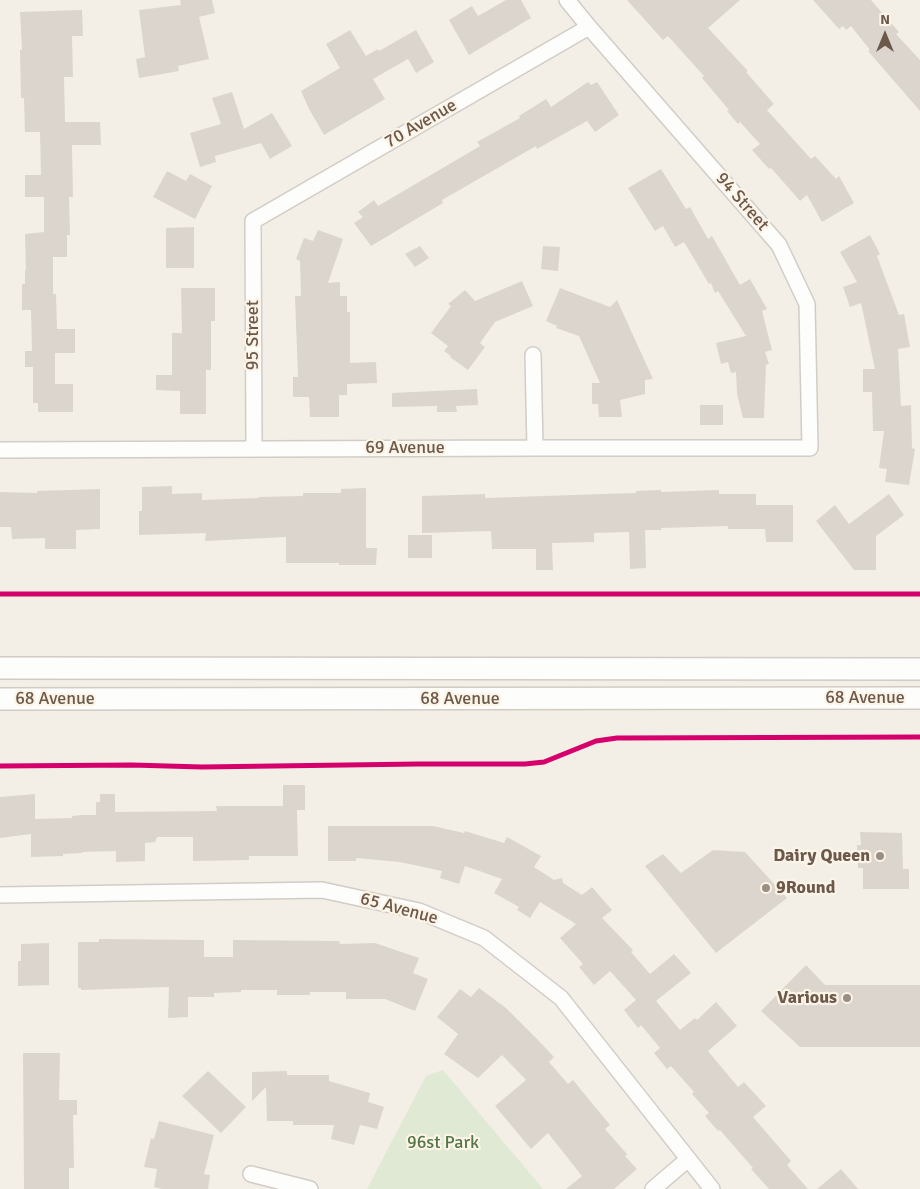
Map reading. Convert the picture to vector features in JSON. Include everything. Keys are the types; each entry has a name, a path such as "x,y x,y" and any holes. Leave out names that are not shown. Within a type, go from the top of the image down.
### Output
{"main road":[{"name":"68 Avenue","path":"0,668 920,669"},
{"name":"68 Avenue","path":"0,699 920,698"}],"street":[{"name":"94 Street","path":"567,0 779,245 807,304 810,448"},
{"name":"70 Avenue","path":"253,221 589,27"},
{"name":"95 Street","path":"253,221 254,449"},
{"path":"533,355 535,448"},
{"name":"69 Avenue","path":"0,450 810,448"},
{"name":"65 Avenue","path":"0,895 322,890 419,911 484,938 561,998 687,1160 712,1189"},
{"path":"653,1189 687,1160"},
{"path":"251,1174 310,1189"}],"green space":[{"name":"96st Park","path":"443,1070 543,1189 367,1189 426,1076"}],"building":[{"path":"180,0 212,0 215,13 199,17 209,59 178,66 179,71 139,78 136,59 145,57 139,10 181,5"},
{"path":"506,0 521,0 531,18 469,55 449,20 472,6 478,16"},
{"path":"627,0 740,0 708,28 748,71 746,72 774,104 767,110 811,159 815,156 836,179 839,176 854,203 822,222 807,195 800,201 752,150 760,144 727,111 729,110 702,78 704,76 668,36 663,40"},
{"path":"813,0 871,0 899,32 896,34 920,60 920,111 868,51 870,50 851,26 846,30 843,26 839,29"},
{"path":"82,10 83,36 72,36 73,77 64,77 65,122 100,122 101,145 72,145 73,197 69,197 70,235 67,235 67,257 53,257 53,294 56,294 57,329 75,329 75,353 55,353 55,384 73,384 73,412 38,412 38,403 33,403 33,367 25,367 25,351 32,351 31,310 22,310 22,284 25,284 26,270 25,234 44,232 44,197 25,197 25,175 41,175 40,132 25,132 24,98 21,98 20,50 22,50 20,12"},
{"path":"350,30 366,56 378,49 379,51 416,30 434,62 416,73 408,59 373,79 385,99 324,135 301,91 340,68 326,44"},
{"path":"588,82 591,85 597,82 619,115 595,132 587,121 537,149 536,146 442,200 443,203 371,246 354,223 363,217 358,212 374,200 378,206 480,146 477,142 520,118 519,116 546,99 551,107"},
{"path":"232,92 244,129 272,113 292,146 270,159 261,143 215,156 216,162 200,167 190,133 221,124 212,98"},
{"path":"661,169 686,209 690,207 708,239 712,236 740,285 750,279 767,309 762,311 772,350 765,352 769,364 766,365 764,418 743,418 737,394 736,372 731,373 728,362 721,364 716,343 746,336 718,291 715,293 711,283 709,284 684,242 675,247 663,226 655,231 628,188"},
{"path":"167,171 186,181 190,174 212,186 195,219 153,197"},
{"path":"194,227 194,268 166,268 166,228"},
{"path":"318,230 343,239 328,283 340,282 340,296 347,296 347,312 350,312 350,363 376,362 377,383 347,384 347,395 339,395 339,417 310,417 309,397 293,397 293,377 298,377 295,296 301,296 300,261 296,259 304,238 313,241"},
{"path":"870,235 880,254 877,256 899,315 904,314 910,347 898,349 901,406 911,405 912,448 915,449 909,485 885,482 887,469 879,468 884,431 873,431 872,392 863,392 863,369 875,369 861,303 850,307 843,287 857,282 840,252"},
{"path":"420,246 429,258 415,267 405,254"},
{"path":"543,246 560,247 558,271 541,269"},
{"path":"522,281 533,306 495,322 480,343 485,347 468,370 444,351 448,346 431,333 451,306 448,304 465,290 475,301"},
{"path":"181,288 215,288 215,321 211,321 211,370 206,370 206,414 180,414 180,391 156,390 156,375 172,375 172,333 182,333"},
{"path":"560,288 610,307 617,300 653,379 645,380 645,394 620,400 622,417 599,417 598,404 592,404 592,383 600,383 579,336 556,328 557,326 546,321"},
{"path":"477,389 478,405 456,406 457,412 437,412 437,406 392,407 392,393"},
{"path":"700,405 723,405 723,425 700,425"},
{"path":"172,486 172,494 202,493 202,500 303,496 303,493 341,493 341,489 366,488 366,548 377,548 376,565 286,563 286,537 205,541 206,533 139,535 142,487"},
{"path":"100,489 100,529 76,530 76,549 45,549 45,538 12,539 11,527 0,527 0,492 37,493 37,491"},
{"path":"661,490 661,492 719,490 719,494 756,494 756,505 793,505 793,542 766,542 765,529 728,529 728,526 645,530 646,568 630,569 629,532 594,533 594,542 552,543 553,570 536,570 536,549 492,549 491,531 422,533 422,496 485,494 485,498 636,493 636,491"},
{"path":"889,494 904,515 876,536 876,570 854,570 816,521 835,505 849,524"},
{"path":"408,535 432,535 432,558 408,558"},
{"path":"283,785 305,786 305,810 297,810 298,856 249,856 249,860 193,861 193,837 157,837 155,842 145,843 145,861 116,862 116,851 31,857 31,834 0,838 0,797 35,794 35,819 72,818 72,816 96,815 96,802 100,802 100,794 115,794 115,812 217,811 216,806 283,806"},
{"path":"328,826 433,826 464,833 465,831 504,843 507,837 541,856 534,867 554,880 562,878 563,883 582,895 592,887 612,910 602,918 633,950 631,952 650,974 674,954 691,973 656,1001 680,1030 695,1018 697,1020 716,1002 737,1026 708,1051 738,1087 744,1082 766,1106 753,1117 791,1161 787,1165 808,1189 769,1189 751,1169 753,1168 720,1130 718,1131 705,1116 709,1113 692,1094 694,1092 671,1066 667,1069 654,1053 660,1048 641,1025 638,1028 624,1010 636,1000 610,971 594,985 579,967 583,964 560,938 576,924 540,902 530,918 517,910 519,907 494,893 502,879 465,866 459,884 440,878 442,871 400,862 356,858 356,861 328,861"},
{"name":"Dairy Queen","path":"860,832 902,833 903,869 909,869 909,889 863,889 863,868 858,868 857,845 861,845"},
{"path":"713,850 745,852 787,898 716,953 645,866 663,854 681,873"},
{"path":"99,939 204,940 204,957 233,957 233,940 339,941 340,944 375,943 419,958 413,973 428,979 415,1011 385,999 346,999 346,992 310,992 310,995 277,995 277,990 241,990 241,992 214,993 214,997 188,997 188,1017 168,1018 169,987 81,990 81,988 78,988 78,942 99,942"},
{"path":"49,943 49,985 18,986 18,961 21,961 21,944"},
{"name":"Various","path":"806,965 825,985 920,985 920,1047 800,1047 761,1011"},
{"path":"479,988 506,1008 537,1039 554,1057 549,1062 568,1084 573,1080 610,1125 605,1129 627,1154 625,1156 637,1169 614,1189 566,1189 582,1176 548,1133 531,1149 495,1106 526,1080 502,1055 478,1078 444,1054 458,1034 437,1017 460,989 471,997"},
{"path":"23,1053 60,1053 59,1100 77,1100 77,1115 73,1115 74,1168 69,1168 69,1189 24,1189"},
{"path":"208,1071 246,1107 221,1133 182,1096"},
{"path":"287,1071 287,1075 329,1075 329,1081 370,1093 368,1102 384,1107 377,1129 360,1125 354,1145 331,1139 334,1125 293,1125 293,1121 267,1121 266,1087 252,1101 252,1072"},
{"path":"159,1121 214,1135 204,1174 210,1175 208,1189 162,1189 154,1187 157,1169 144,1167 151,1138 154,1139"},
{"path":"841,1169 858,1189 817,1189"}],"cycle path":[{"path":"0,594 920,594"},
{"path":"0,766 132,765 202,767 525,764 544,762 596,741 617,738 920,737"}],"place":[{"name":"Dairy Queen","path":"880,856"},
{"name":"9Round","path":"766,888"},
{"name":"Various","path":"847,998"}]}
